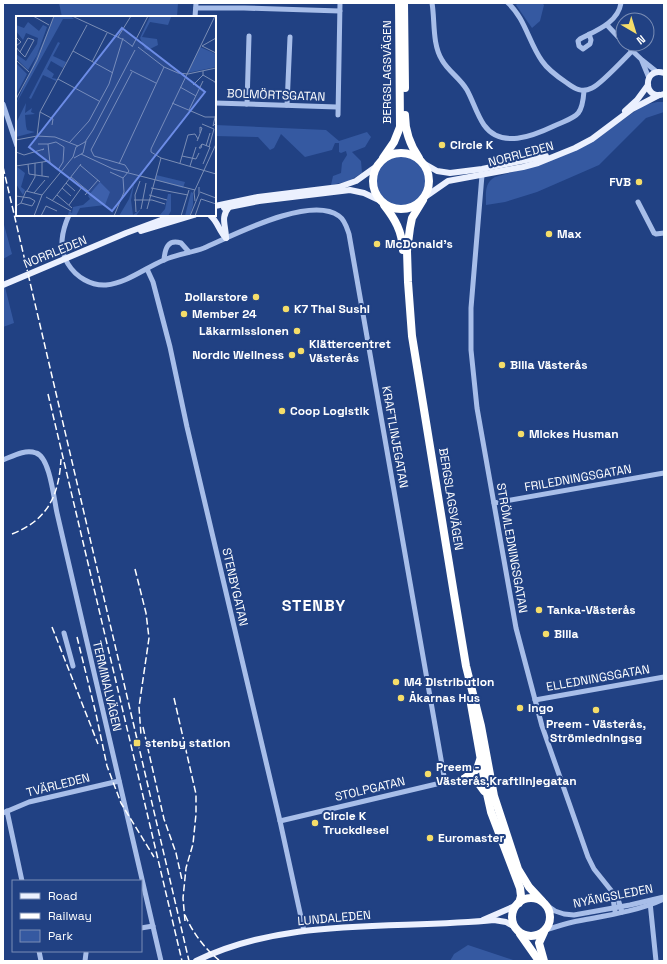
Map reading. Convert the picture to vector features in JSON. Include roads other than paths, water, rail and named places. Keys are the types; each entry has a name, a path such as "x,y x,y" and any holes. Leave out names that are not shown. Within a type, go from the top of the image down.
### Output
{"highway":[{"name":"BERGSLAGSVÄGEN","path":"380,163 394,142 400,126 399,3"},
{"name":"BERGSLAGSVÄGEN","path":"404,3 405,123 413,150 422,162"},
{"path":"402,153 409,154 422,162 427,169 430,183 424,198 413,207 401,210 389,207 376,194 373,180 380,163 388,156 402,153"},
{"name":"BERGSLAGSVÄGEN","path":"412,336 407,242 412,218 424,198"},
{"name":"BERGSLAGSVÄGEN","path":"382,201 394,219 401,235 405,294 410,328 466,666 481,726 494,796 522,877 544,903"},
{"name":"BERGSLAGSVÄGEN","path":"466,666 465,672 487,794 498,834 520,888 521,896 517,904"},
{"path":"464,779 478,769 480,759"},
{"path":"464,779 476,780 487,794"},
{"path":"539,961 515,928 512,916 517,904 523,900 532,898 544,903 549,911 550,918 539,943 544,961"},
{"path":"515,928 525,935 530,936 535,936 545,931"}],"main road":[{"path":"662,73 649,78 648,85 651,92 662,95"},
{"name":"NORRLEDEN","path":"424,198 448,181 539,158 573,146 607,125 621,114 637,100 648,85"},
{"name":"NORRLEDEN","path":"422,162 444,173 495,172 538,163 575,148 592,139 632,109 662,95"},
{"path":"216,206 258,197 339,187 356,181 380,163"},
{"path":"216,210 259,201 350,190 364,192 382,201"},
{"path":"226,238 223,219 229,207"},
{"name":"NORRLEDEN","path":"115,239 191,216"},
{"path":"211,216 217,222 221,233 226,238"},
{"name":"NORRLEDEN","path":"3,285 115,239 164,217"},
{"name":"LUNDALEDEN","path":"478,922 517,904"},
{"name":"LUNDALEDEN","path":"196,961 238,944 304,930 503,921 515,928"}],"street":[{"path":"338,115 340,3"},
{"path":"432,3 434,32 439,54 442,60 462,83 484,126 493,134 502,138 517,139 548,129 576,116 582,110 584,91"},
{"path":"589,34 607,24 618,13 622,3"},
{"path":"510,4 526,29 542,61 555,75 575,89 584,91 595,87 631,52"},
{"path":"196,16 196,5 244,5 340,11"},
{"path":"607,24 615,33"},
{"path":"247,104 249,36"},
{"path":"287,105 290,37"},
{"path":"633,52 642,60 662,73"},
{"path":"642,60 649,78"},
{"name":"BOLMÖRTSGATAN","path":"216,103 337,107"},
{"path":"3,104 16,143"},
{"name":"STRÖMLEDNINGSGATAN","path":"482,172 471,308 470,350 476,402 516,628 535,700 554,761 591,863 618,899 621,909"},
{"name":"STRÖMLEDNINGSGATAN","path":"480,191 485,179 495,172"},
{"path":"638,202 654,233 664,233"},
{"name":"KRAFTLINJEGATAN","path":"226,238 263,222 306,211 326,210 340,216 347,228 445,782"},
{"path":"69,216 63,230 62,247 64,255 71,269 83,280 94,284 104,285 122,281 178,254 199,250 226,238"},
{"path":"164,260 166,247 172,242 181,243 189,252"},
{"name":"STENBYGATAN","path":"147,269 153,282 170,347 187,427 280,821 304,930"},
{"name":"TERMINALVÄGEN","path":"3,460 26,452 35,452 42,456 47,466 141,880"},
{"name":"FRILEDNINGSGATAN","path":"494,503 664,473"},
{"path":"64,633 72,666"},
{"name":"ELLEDNINGSGATAN","path":"535,700 664,677"},
{"name":"STOLPGATAN","path":"280,821 445,782 464,779"},
{"name":"TVÄRLEDEN","path":"5,812 29,802 119,781"},
{"path":"5,812 22,880"},
{"name":"TERMINALVÄGEN","path":"143,889 161,961"},
{"name":"STRÖMLEDNINGSGATAN","path":"612,892 615,911"},
{"name":"NYÄNGSLEDEN","path":"545,931 572,922 664,898"},
{"name":"NYÄNGSLEDEN","path":"544,903 554,912 564,914 574,915 615,911"},
{"path":"648,903 654,929 656,961"},
{"path":"142,928 153,926"},
{"path":"85,961 86,953"}],"railway":[{"path":"3,167 189,961"},
{"path":"48,394 182,961"},
{"path":"12,534 35,521 43,514 49,505 58,484 61,459"},
{"path":"135,569 146,613 149,638 139,707 141,735"},
{"path":"52,627 98,744"},
{"path":"77,637 107,766 121,803 154,857"},
{"path":"174,698 196,794 193,844 186,868 183,898 185,921"},
{"path":"143,727 164,819 176,853 182,880"},
{"path":"185,915 200,940 220,961"}],"place":[{"name":"Circle K","path":"442,145"},
{"name":"FVB","path":"639,182"},
{"name":"Max","path":"549,234"},
{"name":"McDonald's","path":"377,244"},
{"name":"Dollarstore","path":"256,297"},
{"name":"K7 Thai Sushi","path":"286,309"},
{"name":"Member 24","path":"184,314"},
{"name":"Läkarmissionen","path":"297,331"},
{"name":"Klättercentret Västerås","path":"301,351"},
{"name":"Nordic Wellness","path":"292,355"},
{"name":"Bilia Västerås","path":"502,365"},
{"name":"Coop Logistik","path":"282,411"},
{"name":"Mickes Husman","path":"521,434"},
{"name":"Tanka-Västerås","path":"539,610"},
{"name":"Bilia","path":"546,634"},
{"name":"M4 Distribution","path":"396,682"},
{"name":"Åkarnas Hus","path":"401,698"},
{"name":"Ingo","path":"520,708"},
{"name":"Preem - Västerås, Strömledningsg","path":"596,710"},
{"name":"stenby station","path":"137,743"},
{"name":"Preem - Västerås,Kraftlinjegatan","path":"428,774"},
{"name":"Circle K Truckdiesel","path":"315,823"},
{"name":"Euromaster","path":"430,838"}],"district":[{"name":"STENBY","path":"314,605"}]}
